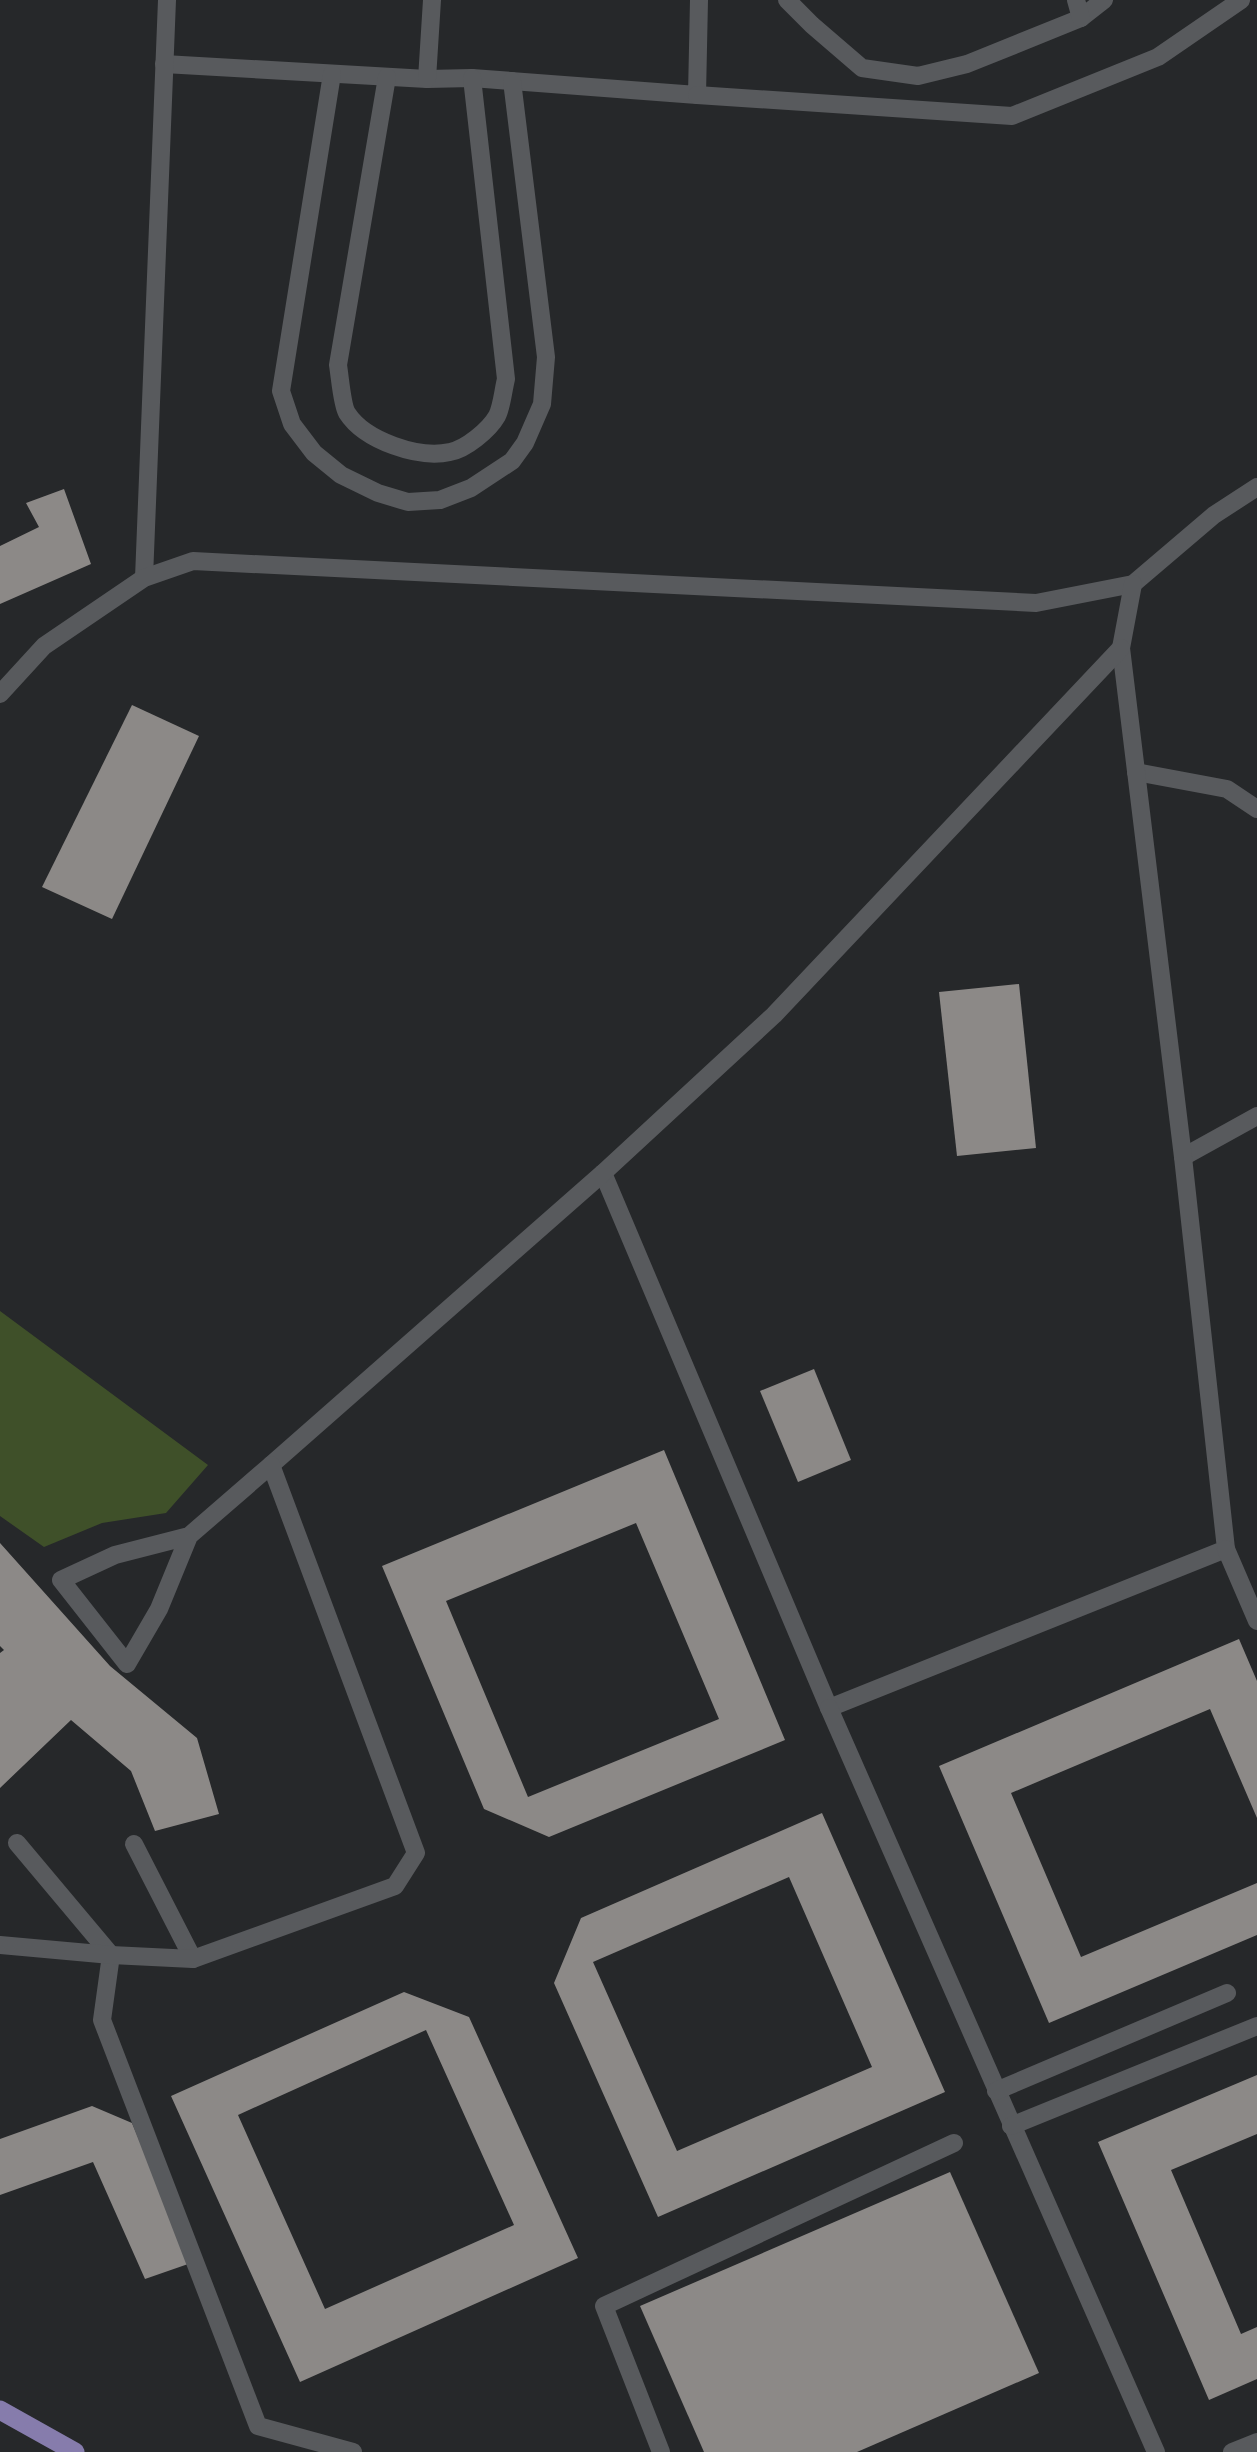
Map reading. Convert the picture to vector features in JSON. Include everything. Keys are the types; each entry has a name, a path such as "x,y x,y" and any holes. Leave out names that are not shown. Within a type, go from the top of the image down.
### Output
{"main road":[{"path":"0,2410 75,2452"}],"lane":[{"path":"144,578 167,0"},
{"path":"427,79 432,0"},
{"path":"697,95 699,0"},
{"path":"788,0 862,68 918,76 967,64 1082,18 1104,0"},
{"path":"1076,0 1082,18"},
{"path":"164,64 427,79 472,78 1012,116 1158,58 1241,0"},
{"path":"332,74 281,391 292,424 314,453 341,475 378,493 408,502 440,500 471,488 512,461 526,443 542,404 546,357 512,81"},
{"path":"387,76 338,365 346,412 368,433 397,447 425,453 452,452 474,442 497,416 506,379 472,78"},
{"path":"0,694 44,646 144,578 193,561 1036,603 1133,584 1214,515 1257,487"},
{"path":"1133,584 1121,648 1183,1157 1226,1549 1257,1621"},
{"path":"189,1536 159,1609 127,1664 61,1580 115,1555 189,1536 271,1465 603,1173 774,1015 1121,648"},
{"path":"1136,772 1227,789 1257,809"},
{"path":"1183,1157 1257,1116"},
{"path":"603,1173 829,1707 1156,2452"},
{"path":"0,1945 193,1959 395,1886 416,1853 271,1465"},
{"path":"829,1707 1226,1549"},
{"path":"17,1843 111,1955 102,2020 258,2426 353,2452"},
{"path":"134,1844 193,1959"},
{"path":"996,2091 1227,1993"},
{"path":"1011,2126 1257,2026"},
{"path":"661,2452 604,2306 954,2143"},
{"path":"1232,2452 1257,2441"}],"green space":[{"path":"0,1311 208,1465 166,1513 102,1523 44,1547 0,1516"}],"building":[{"path":"64,489 91,564 0,604 0,546 39,527 26,503"},
{"path":"132,705 199,736 112,919 42,887"},
{"path":"1019,984 1036,1148 957,1156 939,992"},
{"path":"814,1369 851,1460 798,1482 760,1391"},
{"path":"664,1450 785,1740 549,1837 484,1809 382,1566","holes":["636,1523 719,1719 528,1797 446,1601"]},
{"path":"0,1543 110,1666 197,1738 219,1814 155,1831 131,1771 71,1720 0,1788 0,1653 4,1650 0,1646"},
{"path":"1239,1639 1257,1681 1257,1818 1210,1709 1011,1793 1081,1957 1257,1883 1257,1935 1049,2023 939,1766"},
{"path":"822,1813 945,2092 658,2217 554,1983 581,1918","holes":["789,1877 872,2067 677,2151 593,1962"]},
{"path":"404,1992 469,2017 578,2258 300,2382 171,2096","holes":["426,2030 514,2225 325,2309 238,2115"]},
{"path":"1257,2075 1257,2134 1171,2170 1241,2334 1257,2327 1257,2379 1209,2400 1098,2142"},
{"path":"92,2106 132,2123 191,2263 145,2279 93,2162 0,2195 0,2139"},
{"path":"950,2172 1039,2373 857,2452 704,2452 640,2306"}]}
